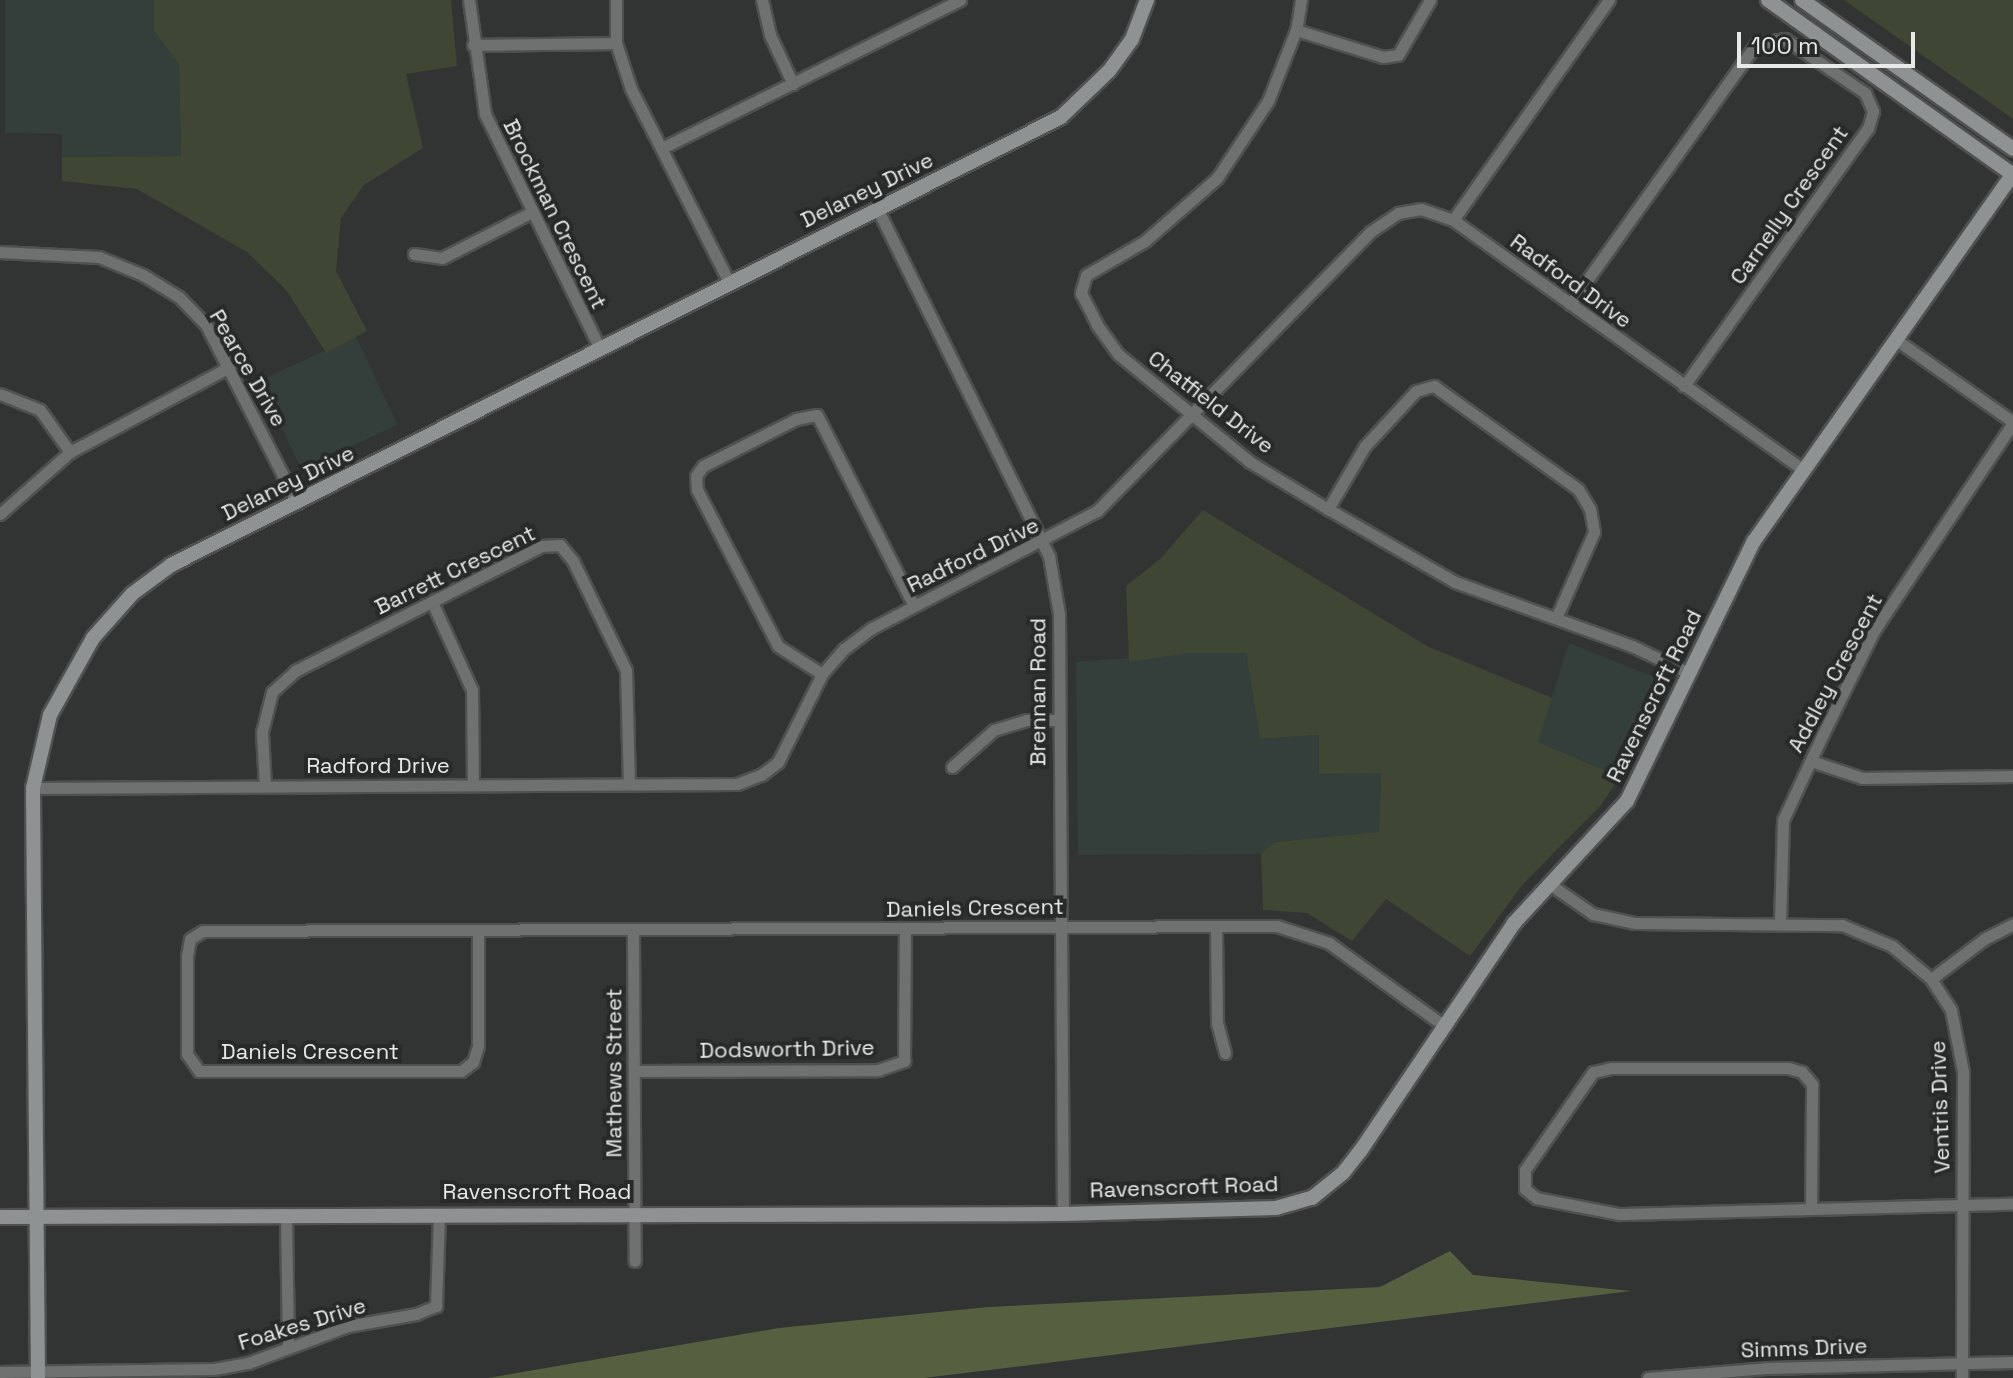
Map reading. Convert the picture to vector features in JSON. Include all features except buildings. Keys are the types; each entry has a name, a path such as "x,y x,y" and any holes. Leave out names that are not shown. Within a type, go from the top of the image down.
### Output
{"street":[{"name":"Brockman Crescent","path":"469,0 485,114 530,213 600,349"},
{"path":"616,0 616,43 631,89 729,282"},
{"path":"762,0 770,35 793,84"},
{"path":"662,148 960,0"},
{"name":"Delaney Drive","path":"38,1375 33,788 50,715 63,686 93,638 132,594 171,565 1061,117 1109,71 1132,39 1147,0"},
{"name":"Chatfield Drive","path":"1301,0 1296,30 1268,101 1217,178 1145,241 1086,275 1081,293 1118,354 1250,462 1455,582 1556,618 1689,673"},
{"path":"1296,30 1383,57 1398,55 1430,0"},
{"path":"1453,220 1609,0"},
{"path":"1768,0 2013,174"},
{"path":"1802,0 2013,149"},
{"name":"Carnelly Crescent","path":"1570,304 1756,44 1785,39 1865,93 1873,111 1868,128 1684,386"},
{"path":"473,45 616,43"},
{"name":"Ravenscroft Road","path":"0,1217 1063,1214 1276,1208 1312,1198 1343,1173 1443,1025 1548,883 1627,801 1754,541 2013,174"},
{"name":"Radford Drive","path":"33,788 737,784 761,775 778,762 796,732 822,674 872,628 1043,542 1097,511 1370,232 1398,213 1421,209 1453,220 1802,469"},
{"name":"Brennan Road","path":"878,210 1043,542 1059,614 1056,720 1063,1214"},
{"path":"414,254 442,258 530,213"},
{"name":"Pearce Drive","path":"0,252 99,257 143,275 179,297 206,325 297,503"},
{"path":"1895,339 2013,423"},
{"path":"0,514 70,452 229,367"},
{"path":"1328,509 1365,446 1416,391 1434,386 1578,489 1590,509 1594,532 1556,618"},
{"path":"0,394 40,410 70,452"},
{"path":"822,674 778,646 697,490 696,476 703,466 796,419 817,415 914,606"},
{"name":"Addley Crescent","path":"1780,922 1780,835 1811,761 1875,629 2013,423"},
{"name":"Barrett Crescent","path":"265,786 262,732 272,692 295,671 541,546 560,545 573,561 626,670 629,784"},
{"path":"432,602 472,690 473,785"},
{"path":"952,767 994,730 1026,720 1056,720"},
{"path":"1811,761 1862,778 2013,776"},
{"name":"Ventris Drive","path":"1548,883 1593,914 1612,920 1842,925 1872,934 1931,979 1951,1010 1959,1038 1963,1205 1962,1378"},
{"path":"1931,979 1984,939 2013,924"},
{"name":"Daniels Crescent","path":"478,931 478,1046 473,1062 461,1071 199,1071 187,1054 187,956 190,939 203,931 1277,926 1310,934 1443,1025"},
{"path":"1216,927 1217,1023 1225,1053"},
{"name":"Dodsworth Drive","path":"634,1071 878,1070 904,1061 905,929"},
{"name":"Mathews Street","path":"633,931 635,1261"},
{"path":"1811,1209 1812,1084 1802,1072 1789,1068 1611,1068 1593,1072 1525,1170 1525,1189 1536,1198 1619,1214 2013,1204"},
{"name":"Foakes Drive","path":"0,1372 38,1375 214,1369 248,1363 288,1344 436,1306 439,1214"},
{"path":"286,1217 288,1344"},
{"name":"Simms Drive","path":"1648,1378 2013,1362"}],"shaded area":[{"path":"5,0 154,0 154,31 179,64 181,156 62,157 62,134 5,133"},
{"path":"356,336 397,425 301,470 260,381"},
{"path":"1569,643 1667,682 1620,777 1537,742"},
{"path":"1189,653 1246,653 1260,739 1320,735 1381,773 1379,832 1274,842 1261,854 1078,855 1076,662"}],"green space":[{"path":"154,0 451,0 457,66 406,74 423,148 364,185 341,218 336,271 367,331 326,353 287,291 247,252 137,189 62,181 62,157 181,156 179,64 154,31"},
{"path":"1844,0 2013,0 2013,119"},
{"path":"1203,510 1427,646 1552,698 1538,742 1620,777 1601,805 1523,884 1470,956 1386,899 1352,941 1307,913 1263,910 1261,854 1274,842 1379,832 1381,773 1319,774 1319,735 1260,739 1246,653 1189,653 1129,662 1126,586 1160,559"},
{"path":"1450,1251 1473,1275 1631,1291 924,1378 488,1378 779,1328 988,1307 1380,1287"}]}
